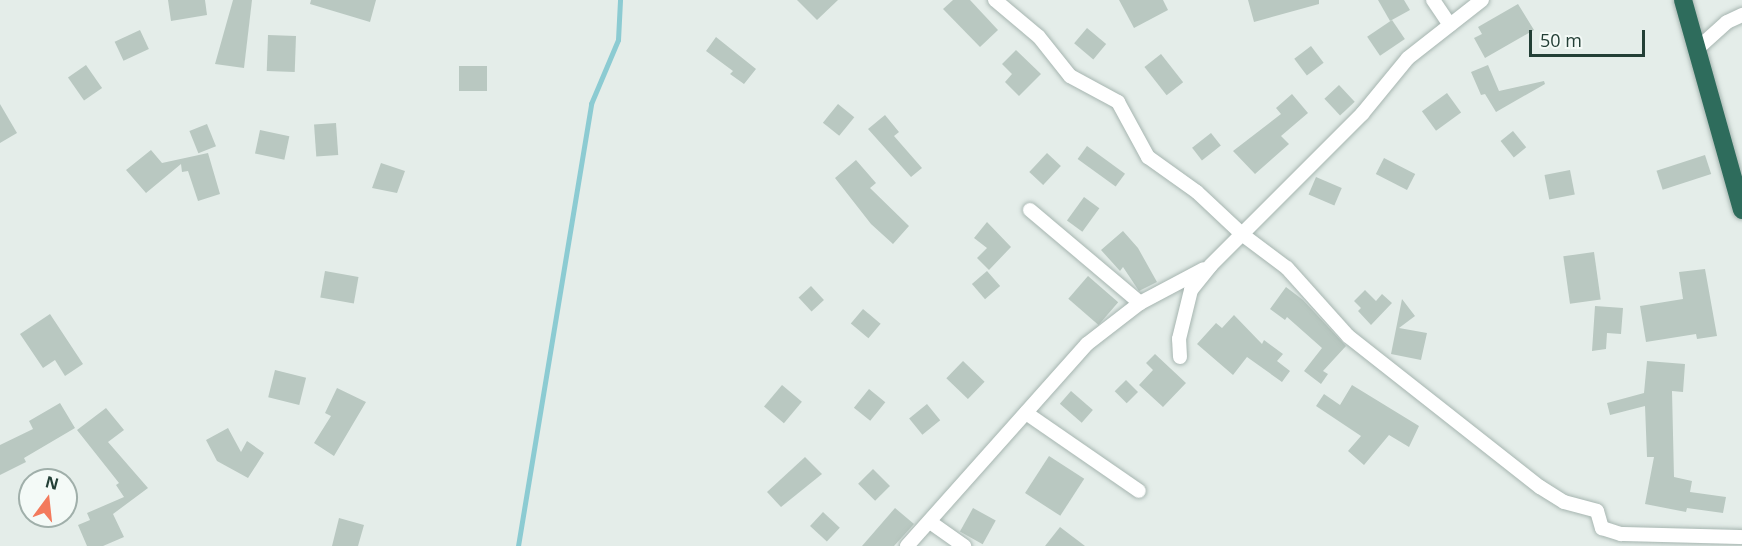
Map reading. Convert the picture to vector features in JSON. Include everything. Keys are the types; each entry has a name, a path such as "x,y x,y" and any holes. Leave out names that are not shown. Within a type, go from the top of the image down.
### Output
{"highway":[{"path":"1683,0 1742,210"}],"street":[{"path":"995,0 1039,38 1070,76 1118,102 1148,157 1197,192 1243,235 1287,268 1348,336 1540,487 1564,502 1597,511 1602,528 1621,534 1742,537"},
{"path":"1433,0 1450,26"},
{"path":"1180,357 1179,339 1191,290 1211,265 1362,114 1408,58 1482,0"},
{"path":"1697,49 1727,22 1742,15"},
{"path":"1030,210 1140,303"},
{"path":"907,546 1087,344 1140,303 1211,265"},
{"path":"1026,413 1139,491"},
{"path":"930,522 964,546"}],"building":[{"path":"168,0 205,0 207,15 171,21"},
{"path":"233,0 252,0 244,68 215,64"},
{"path":"311,0 376,0 370,22 310,4"},
{"path":"797,0 838,0 817,20"},
{"path":"953,0 970,0 998,30 980,47 943,9"},
{"path":"1119,0 1163,0 1168,10 1134,28"},
{"path":"1248,0 1319,0 1319,4 1254,22"},
{"path":"1378,0 1404,0 1410,10 1390,21"},
{"path":"1518,4 1534,30 1485,58 1474,38 1482,34 1478,27"},
{"path":"1392,20 1405,39 1380,56 1367,37"},
{"path":"1087,28 1106,44 1093,59 1074,43"},
{"path":"140,30 149,49 123,61 115,42"},
{"path":"268,35 296,36 295,72 267,71"},
{"path":"716,37 756,69 744,84 730,74 733,71 706,51"},
{"path":"1311,46 1324,63 1307,75 1294,59"},
{"path":"1016,50 1041,74 1019,96 1005,82 1012,74 1002,64"},
{"path":"1161,54 1183,82 1167,95 1144,67"},
{"path":"86,65 102,88 84,101 68,78"},
{"path":"1488,65 1499,91 1544,81 1545,84 1496,112 1485,94 1481,95 1471,72"},
{"path":"459,66 487,66 487,91 459,91"},
{"path":"1339,85 1355,102 1340,115 1324,99"},
{"path":"1447,93 1461,112 1436,131 1422,111"},
{"path":"1292,94 1308,113 1281,136 1289,144 1255,174 1233,151 1281,114 1276,108"},
{"path":"0,104 17,133 0,143"},
{"path":"838,104 854,117 839,136 823,123"},
{"path":"885,115 899,132 894,136 922,168 911,177 868,129"},
{"path":"336,123 338,155 316,156 314,125"},
{"path":"207,124 216,146 198,153 189,131"},
{"path":"260,130 289,136 284,160 255,153"},
{"path":"1513,131 1526,147 1514,157 1501,141"},
{"path":"1211,133 1221,146 1202,160 1192,148"},
{"path":"1087,146 1125,174 1116,187 1078,159"},
{"path":"151,150 162,163 208,153 220,194 198,201 188,171 182,172 181,164 146,193 126,170"},
{"path":"1047,153 1061,166 1043,185 1029,172"},
{"path":"1705,155 1711,174 1663,190 1656,171"},
{"path":"1384,158 1415,174 1407,190 1376,174"},
{"path":"856,160 876,183 870,188 909,226 893,244 871,224 835,178"},
{"path":"381,163 405,171 397,193 372,188"},
{"path":"1570,170 1575,195 1549,200 1544,175"},
{"path":"1316,177 1342,188 1334,205 1309,194"},
{"path":"1084,197 1099,208 1082,232 1067,220"},
{"path":"987,222 1011,247 989,270 977,258 987,248 974,238"},
{"path":"1123,231 1138,248 1157,282 1139,291 1123,267 1120,271 1101,250"},
{"path":"1594,252 1601,300 1570,304 1563,256"},
{"path":"1705,269 1717,336 1697,339 1696,334 1646,342 1640,306 1683,299 1679,272"},
{"path":"325,271 358,277 354,303 320,298"},
{"path":"987,271 1000,286 985,299 972,284"},
{"path":"1088,276 1118,302 1099,325 1068,299"},
{"path":"811,286 824,300 812,311 799,298"},
{"path":"1286,287 1303,300 1346,346 1323,371 1328,374 1321,384 1304,371 1322,348 1287,317 1285,320 1270,309"},
{"path":"1365,290 1376,301 1382,294 1392,303 1371,325 1358,311 1361,308 1354,301"},
{"path":"1402,299 1415,316 1399,328 1427,333 1421,360 1391,354"},
{"path":"1595,306 1623,308 1621,334 1607,333 1606,349 1592,351"},
{"path":"863,309 881,324 868,338 851,324"},
{"path":"50,314 83,364 65,376 55,360 43,368 20,334"},
{"path":"1234,315 1262,344 1264,340 1283,354 1277,361 1290,371 1282,382 1247,357 1233,375 1197,344 1216,323 1222,328"},
{"path":"1155,354 1186,383 1163,407 1139,385 1153,370 1146,363"},
{"path":"963,361 985,382 968,399 946,378"},
{"path":"1647,361 1685,364 1683,392 1672,391 1674,477 1692,481 1690,492 1726,497 1723,513 1687,508 1686,512 1645,504 1654,457 1647,457 1645,406 1610,415 1607,403 1644,393"},
{"path":"275,370 306,378 299,405 268,397"},
{"path":"1126,380 1138,392 1127,403 1115,391"},
{"path":"782,385 802,402 784,423 764,406"},
{"path":"1352,385 1419,426 1409,447 1389,435 1364,465 1348,451 1361,436 1316,406 1324,394 1340,405"},
{"path":"337,388 366,402 334,456 314,443 331,416 325,413"},
{"path":"869,389 885,402 870,421 854,408"},
{"path":"1071,391 1093,410 1082,423 1060,404"},
{"path":"60,403 75,428 24,458 26,462 0,475 0,445 33,429 29,421"},
{"path":"927,404 940,420 922,435 909,418"},
{"path":"106,408 124,430 108,442 148,488 113,514 124,537 103,546 87,546 78,525 90,520 87,513 124,497 116,485 119,483 77,430"},
{"path":"228,428 241,452 247,441 264,453 248,478 217,461 206,440"},
{"path":"1049,456 1084,479 1060,516 1025,493"},
{"path":"805,457 822,474 781,507 767,492"},
{"path":"873,469 890,486 875,501 858,484"},
{"path":"895,508 914,524 894,546 862,546"},
{"path":"973,508 996,521 983,544 960,532"},
{"path":"823,512 840,528 827,542 810,526"},
{"path":"339,518 364,525 358,546 332,546"},
{"path":"1060,527 1085,546 1045,546"}],"waterway":[{"path":"518,546 591,104 618,40 620,0"}]}
